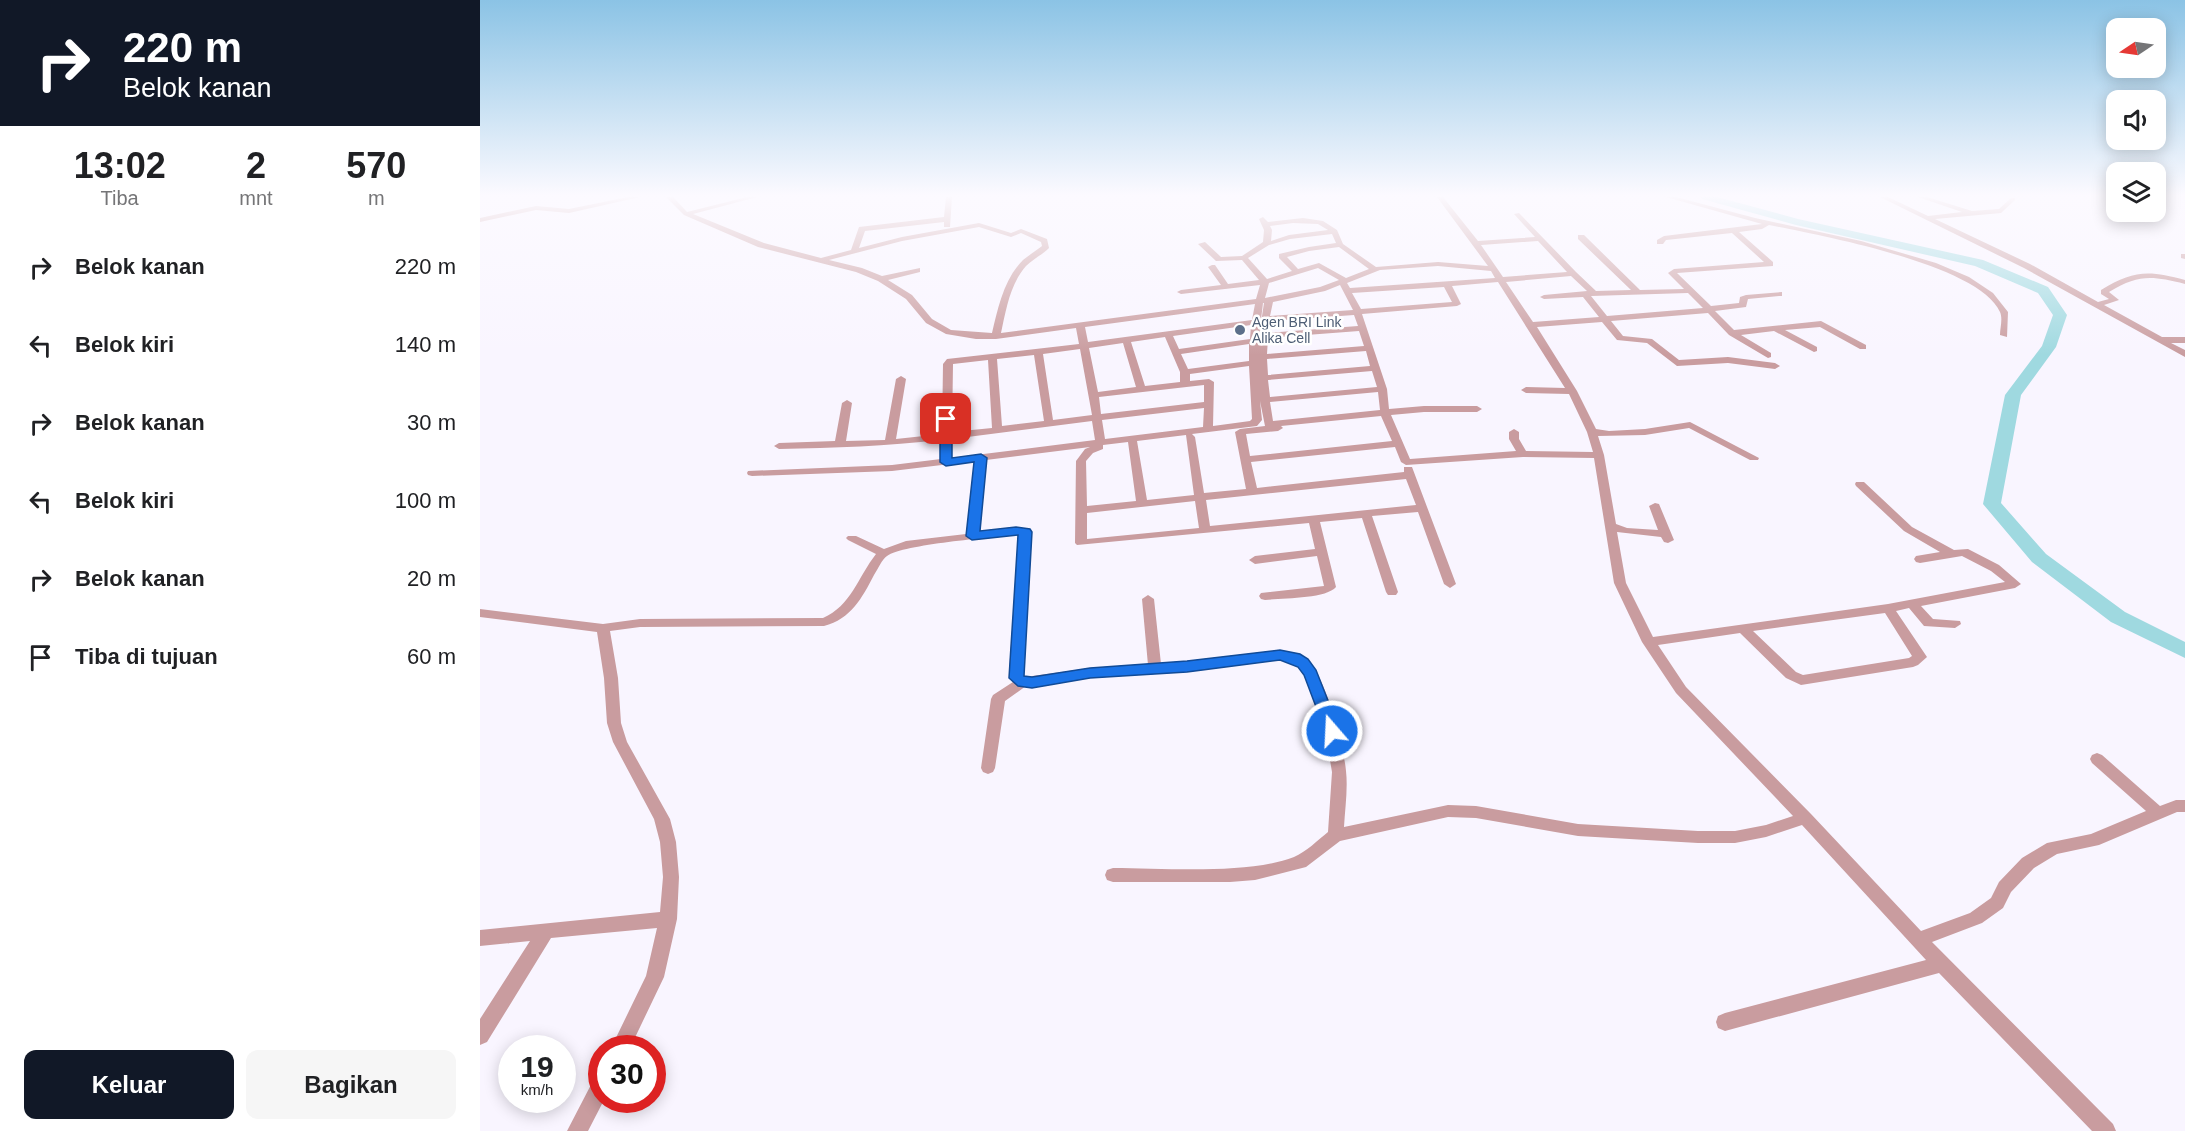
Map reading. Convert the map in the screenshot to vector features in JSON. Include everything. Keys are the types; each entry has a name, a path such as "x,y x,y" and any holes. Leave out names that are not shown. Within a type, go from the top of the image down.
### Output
{"street":[{"path":"778,250 859,270 881,279 909,297 929,321 950,332 976,336 996,336 1302,295 1374,269 1438,264 1498,274 1573,273"},
{"path":"818,261 863,250"},
{"path":"996,336 1005,297 1018,271 1031,257 1043,250"},
{"path":"1209,250 1219,259 1244,258 1258,250"},
{"path":"1276,250 1297,272"},
{"path":"1282,256 1306,250"},
{"path":"1348,250 1374,269"},
{"path":"1481,250 1532,325 1572,392 1592,432 1599,455 1620,583 1649,642 1681,690 1805,818 1918,940 2106,1131"},
{"path":"1550,250 1594,293"},
{"path":"1594,250 1638,292"},
{"path":"1755,250 1770,264 1672,271 1732,333 1768,355"},
{"path":"1886,250 1958,275 1992,297 2004,311 2004,335"},
{"path":"1994,250 2185,354"},
{"path":"752,472 872,470 1256,423 1251,363 1253,341 1261,320 1264,282 1244,258"},
{"path":"1181,292 1264,282 1319,265 1343,281 1363,328 1396,444 1406,462 1450,584"},
{"path":"1212,267 1226,286"},
{"path":"881,279 900,272 917,270"},
{"path":"2096,305 2115,300 2104,292 2127,277 2147,273 2185,282"},
{"path":"1347,291 1447,284 1498,274"},
{"path":"1447,284 1464,313"},
{"path":"1544,297 1594,293 1690,291"},
{"path":"1585,294 1603,320 1620,338 1649,341 1677,363 1728,360 1774,366"},
{"path":"1532,325 1743,305 1743,299 1746,297 1779,294"},
{"path":"946,462 948,362 954,360 1038,352 1261,320 1357,310 1457,304"},
{"path":"1261,320 1264,400 1269,426"},
{"path":"1080,324 1094,395 1100,443"},
{"path":"1732,333 1822,324 1863,346"},
{"path":"1263,336 1363,328"},
{"path":"1775,329 1814,349"},
{"path":"1168,334 1185,372 1185,384"},
{"path":"1126,339 1140,389"},
{"path":"2160,340 2185,340"},
{"path":"1176,352 1253,341"},
{"path":"1262,357 1368,348"},
{"path":"1038,352 1049,424"},
{"path":"992,357 997,431"},
{"path":"1185,372 1251,363"},
{"path":"1208,429 1210,368"},
{"path":"1263,378 1376,368"},
{"path":"890,442 901,379"},
{"path":"1094,395 1209,382"},
{"path":"1264,400 1382,389"},
{"path":"1526,390 1572,392"},
{"path":"840,444 848,403"},
{"path":"779,446 890,442 945,437 1209,404"},
{"path":"1422,508 1083,543 1080,540 1081,461 1083,455 1101,447 1424,409 1477,409"},
{"path":"1592,432 1609,434 1646,432 1690,425 1754,458"},
{"path":"1240,432 1252,490"},
{"path":"1514,432 1514,439 1523,454"},
{"path":"1190,437 1205,531"},
{"path":"1133,443 1142,502"},
{"path":"1247,459 1396,444"},
{"path":"1406,462 1523,454 1599,455"},
{"path":"972,536 981,458"},
{"path":"1080,510 1410,475"},
{"path":"1860,484 1908,529 1952,554"},
{"path":"1611,526 1625,531 1667,537 1655,506"},
{"path":"1366,513 1392,592"},
{"path":"1265,596 1330,587 1314,519"},
{"path":"480,613 603,628 640,623 824,622 833,620 861,592 875,562 883,553 906,545 1016,531 1025,532 1016,671 1017,678 1023,682"},
{"path":"852,538 883,553"},
{"path":"1649,642 1888,608 2015,584 1995,568 1968,553 1959,551 1920,559"},
{"path":"1255,560 1323,552"},
{"path":"1148,599 1155,668"},
{"path":"1911,603 1929,623 1955,624"},
{"path":"1743,628 1791,675 1801,680 1916,661 1919,654 1888,608"},
{"path":"603,628 611,678 614,723 620,742 662,819 668,842 670,877 668,919 655,977 626,1035"},
{"path":"988,768 998,699 1023,682 1090,673 1187,667 1280,655 1303,663 1311,674 1326,713 1336,750 1340,795 1336,834"},
{"path":"2097,759 2158,813"},
{"path":"1918,940 1977,918 1997,903 2004,887 2028,863 2053,848 2109,835 2119,827 2176,806 2185,806"},
{"path":"1113,875 1255,873 1300,862 1336,834 1448,812 1476,812 1578,830 1698,837 1734,837 1766,831 1805,818"},
{"path":"480,938 668,919"},
{"path":"480,1036 546,931"},
{"path":"1725,1022 1942,964"},
{"path":"577,1131 588,1110"}],"waterway":[{"path":"1920,250 1979,263 2043,290 2060,315 2049,347 2013,395 1992,504 2039,558 2118,617 2185,651"}],"place":[{"name":"Agen BRI Link Alika Cell","path":"1240,330"}],"route":[{"path":"946,419 946,462 981,458 972,536 1025,532 1017,678 1023,682 1032,683 1090,673 1187,667 1280,655 1303,663 1311,674 1332,731"}]}
